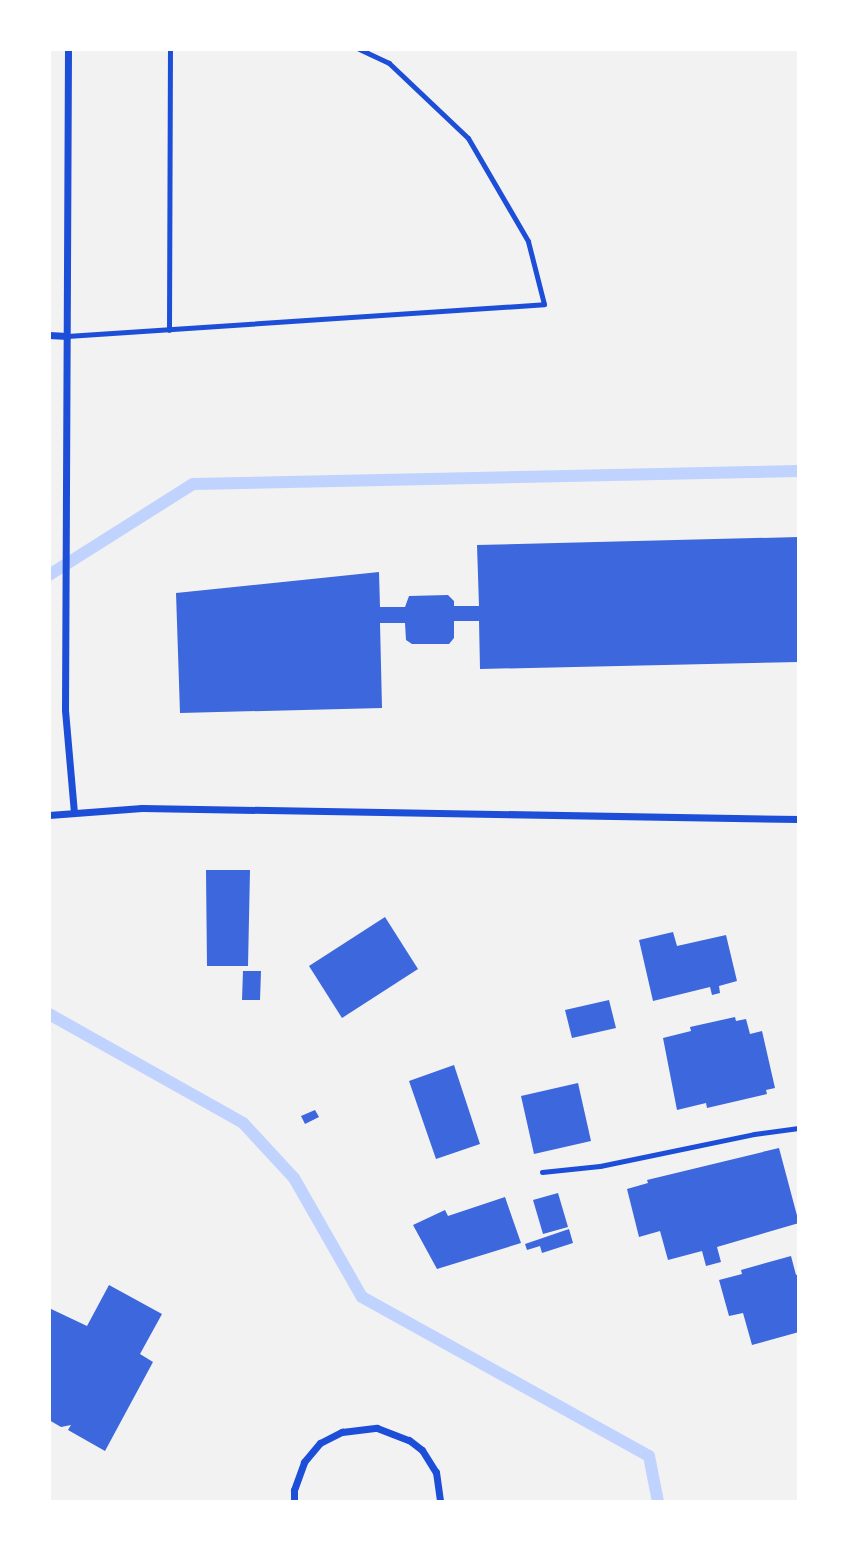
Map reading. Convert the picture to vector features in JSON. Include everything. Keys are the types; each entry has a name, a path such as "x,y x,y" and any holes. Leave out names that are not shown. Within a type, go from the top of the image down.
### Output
{"street":[{"path":"68,49 65,710 74,812"},
{"path":"49,335 67,336"},
{"path":"49,815 142,808 799,819"},
{"path":"294,1502 294,1490 304,1462 320,1443 342,1432 377,1428 409,1440 422,1450 436,1472 440,1502"}],"lane":[{"path":"169,330 170,49"},
{"path":"67,336 544,304 528,241 468,138 389,63 359,49"},
{"path":"542,1172 600,1166 754,1134 799,1128"}],"building":[{"path":"799,537 799,662 480,669 479,621 454,621 454,638 449,644 412,644 406,640 405,623 380,623 382,708 180,713 176,593 379,572 380,607 405,607 409,596 448,595 454,601 454,606 479,606 477,545"},
{"path":"206,870 250,870 248,966 207,966"},
{"path":"385,917 418,969 342,1018 309,966"},
{"path":"673,932 677,946 726,935 737,981 719,986 720,993 712,995 710,987 653,1001 639,940"},
{"path":"243,971 261,971 260,1000 242,1000"},
{"path":"609,1000 616,1028 572,1038 565,1010"},
{"path":"735,1017 736,1021 746,1019 750,1034 762,1031 775,1088 766,1090 767,1094 707,1108 706,1103 677,1110 663,1038 691,1031 690,1027"},
{"path":"454,1065 480,1144 436,1159 409,1081"},
{"path":"578,1083 591,1141 534,1154 521,1096"},
{"path":"315,1110 319,1117 305,1124 301,1116"},
{"path":"779,1148 799,1223 717,1247 721,1262 706,1266 702,1251 668,1260 660,1231 639,1237 627,1189 648,1183 647,1180"},
{"path":"558,1193 568,1227 543,1234 533,1200"},
{"path":"505,1197 521,1243 437,1269 413,1225 445,1210 448,1216"},
{"path":"569,1229 573,1243 542,1253 540,1246 527,1250 525,1244"},
{"path":"791,1256 796,1275 799,1274 799,1332 752,1345 743,1313 729,1316 719,1280 742,1274 741,1270"},
{"path":"109,1285 162,1314 140,1354 153,1362 105,1451 68,1430 71,1425 61,1427 49,1420 49,1308 87,1326"}],"waterway":[{"path":"49,575 193,484 799,471"},
{"path":"49,1014 243,1123 294,1178 362,1297 649,1456 658,1502"}]}
